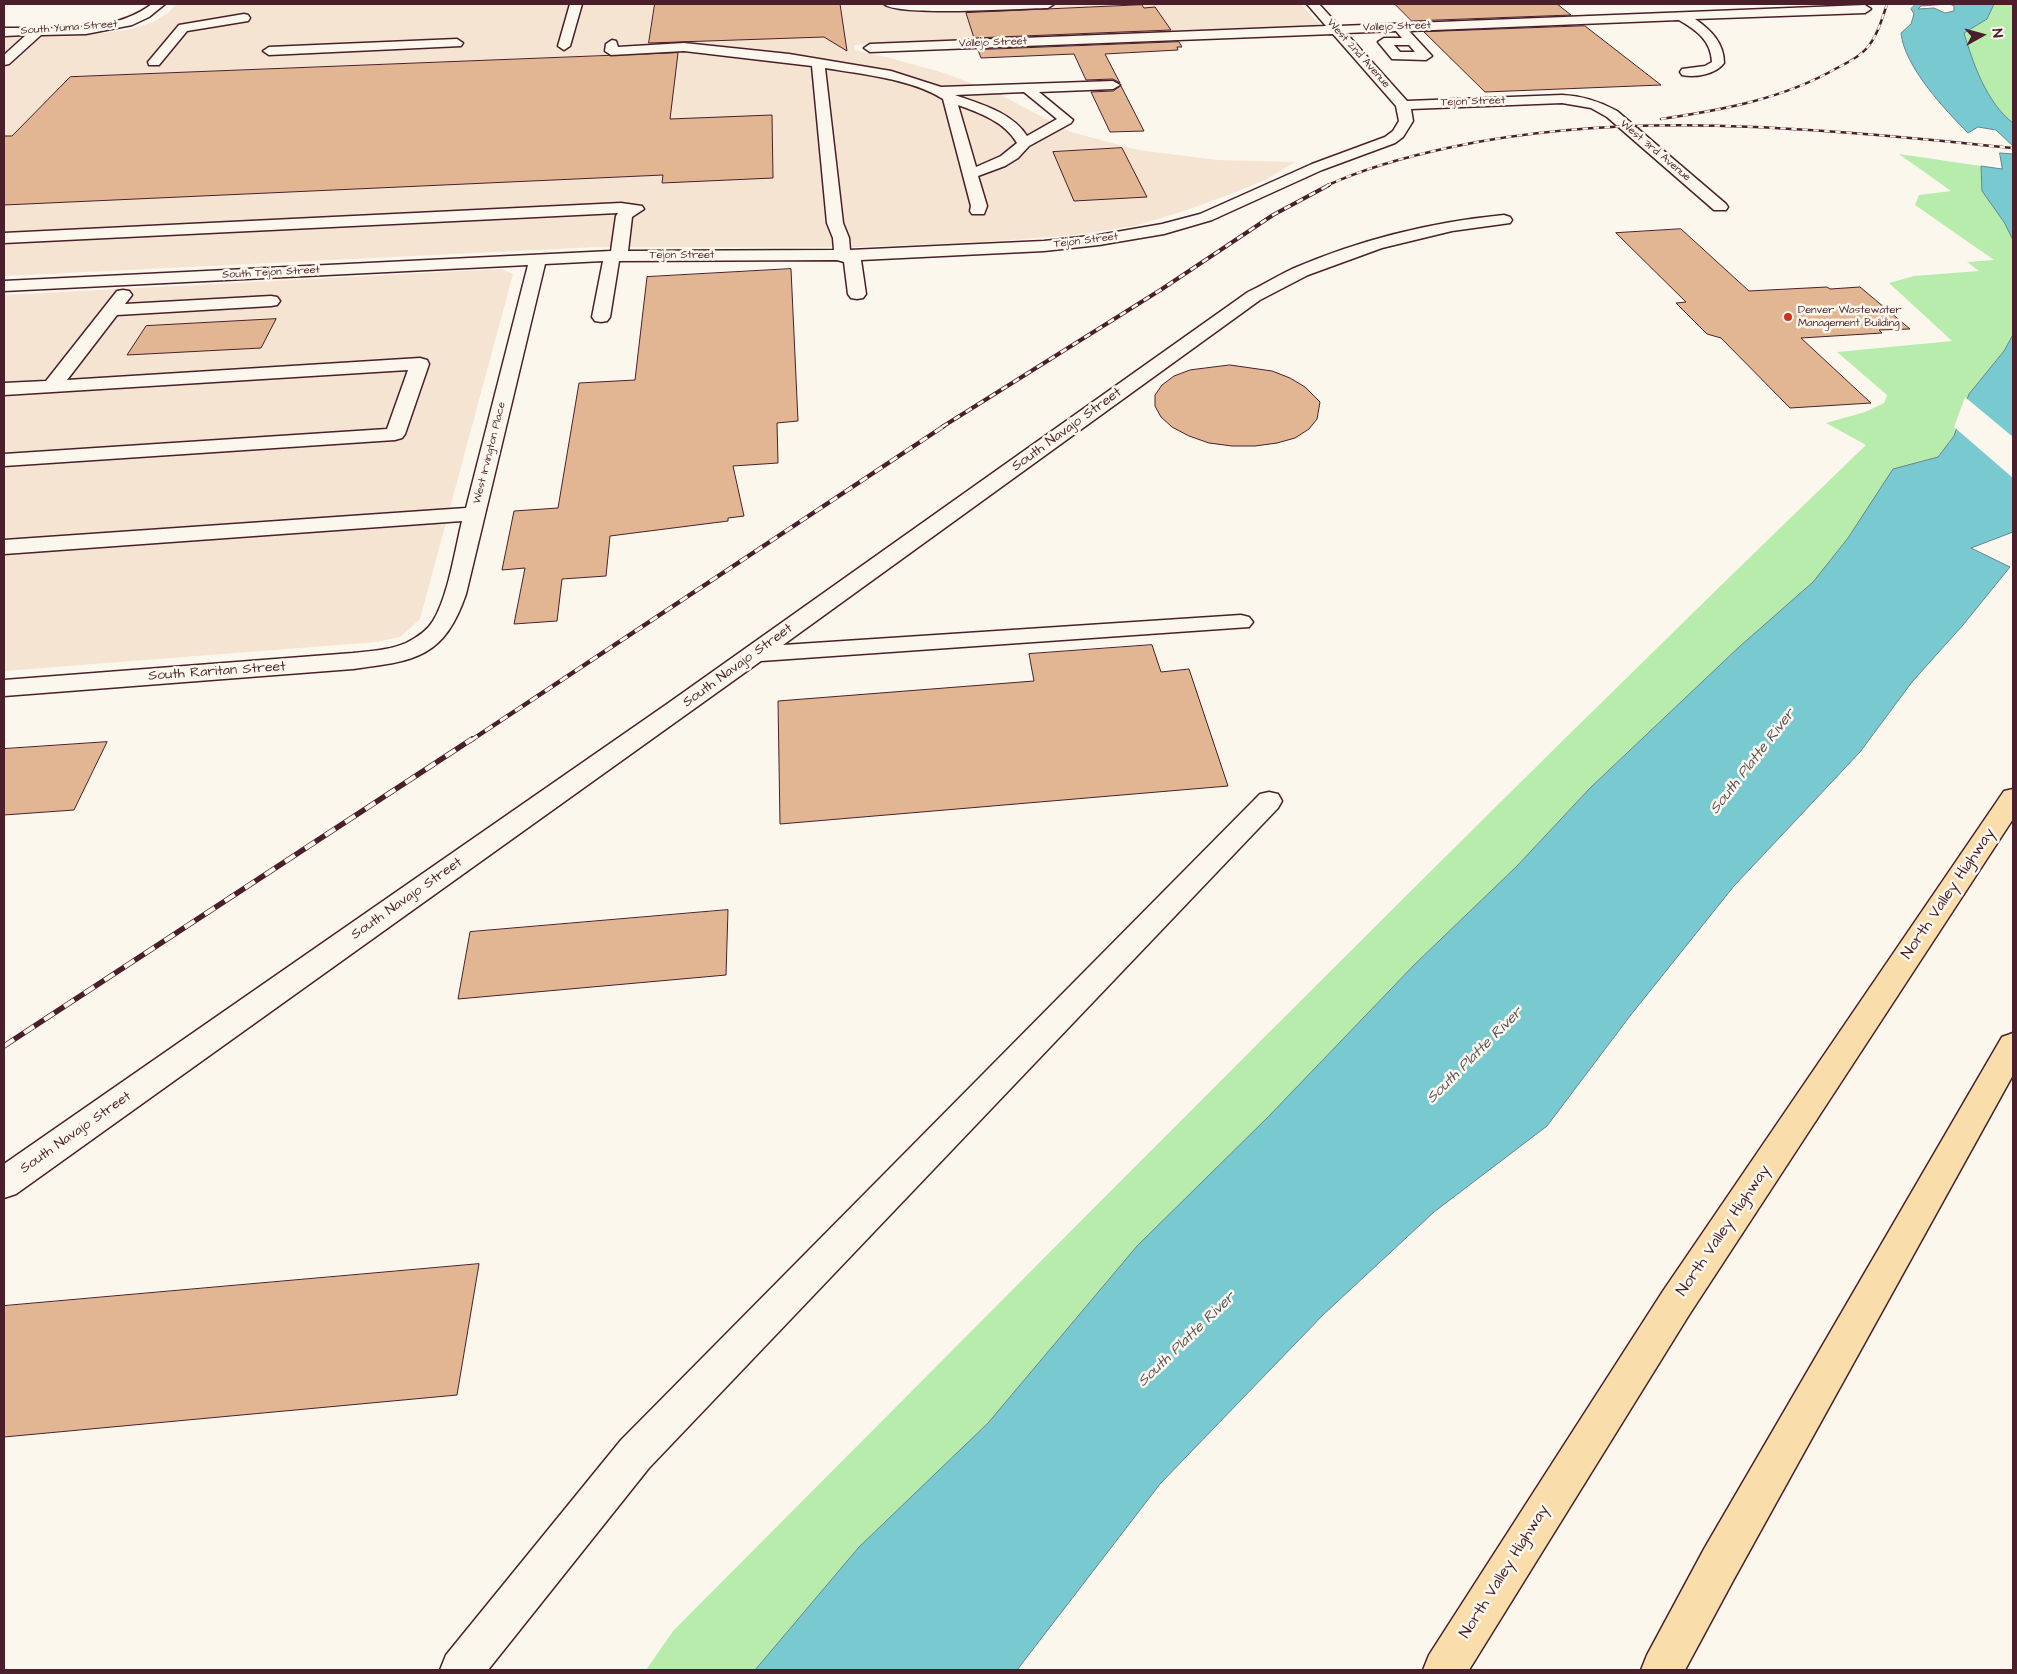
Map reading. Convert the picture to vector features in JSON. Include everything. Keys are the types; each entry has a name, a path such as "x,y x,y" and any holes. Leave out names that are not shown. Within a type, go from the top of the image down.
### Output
{"highway":[{"name":"North Valley Highway","path":"1444,1670 1676,1304 2013,798"},
{"path":"1662,1670 1718,1564 2013,1046"}],"street":[{"name":"South Yuma Street","path":"4,32 117,26 142,18 159,4"},
{"path":"564,46 576,4"},
{"path":"890,4 922,8 1048,4"},
{"name":"West 2nd Avenue","path":"1313,4 1402,105"},
{"path":"1772,4 1786,12"},
{"name":"Vallejo Street","path":"870,48 1865,9"},
{"path":"1681,16 1712,39 1718,56 1718,63 1709,69 1687,72"},
{"path":"154,62 183,28 244,18"},
{"path":"1398,27 1411,41"},
{"path":"4,62 39,31"},
{"path":"269,51 457,44"},
{"path":"612,44 611,50 684,47 818,63 891,75 945,94 990,113 1012,127 1020,135 1024,143"},
{"path":"818,63 835,223 847,256 857,294"},
{"path":"945,94 1113,85"},
{"path":"970,173 993,168 1004,162 1017,152 1024,143 1066,120 1028,89"},
{"path":"945,94 970,173 979,206 978,211"},
{"name":"Tejon Street","path":"538,259 616,256 847,256 1070,244 1120,237 1186,223 1223,211 1317,166 1390,140 1398,134 1406,121 1406,114 1402,105 1550,99 1586,102"},
{"name":"West 3rd Avenue","path":"1586,102 1603,108 1612,114 1720,207"},
{"path":"4,238 601,209 636,209 624,216 601,317"},
{"name":"South Navajo Street","path":"4,1184 754,654 1254,296 1300,272 1398,239 1473,222 1504,220"},
{"name":"South Tejon Street","path":"4,286 538,259"},
{"name":"West Irvington Place","path":"428,641 441,627 449,610 475,514 538,259"},
{"path":"54,385 134,280"},
{"path":"111,310 271,301"},
{"path":"4,389 420,364 395,434 4,460"},
{"path":"4,547 475,514"},
{"path":"754,654 1241,622"},
{"name":"South Raritan Street","path":"4,688 353,661 395,654 428,641"},
{"path":"461,1670 635,1454 1269,801"}],"shaded area":[{"path":"176,4 1301,4 1318,23 1316,25 854,45 855,50 944,73 997,93 1071,132 1138,150 1217,160 1295,162 1265,180 1228,195 1135,226 1075,235 984,242 859,247 597,247 4,276 4,37 102,33 132,29 153,22 168,13"},
{"path":"502,269 513,274 420,619 400,637 376,642 4,671 4,295"}],"green space":[{"path":"1994,4 2013,4 2013,123 1995,104 1988,93 1976,69 1963,33 1987,19"},
{"path":"1899,154 1981,166 1982,191 2004,222 2013,240 2013,335 2004,351 1969,394 1954,436 1938,457 1920,462 1848,538 1813,582 1739,647 1590,788 1517,866 1415,964 1268,1117 1137,1246 988,1423 859,1547 755,1670 646,1670 673,1631 1118,1184 1415,887 1866,445 1826,423 1865,412 1884,403 1887,395 1837,352 1952,341 1889,283 1914,276 1979,271 1967,262 1994,260 1915,205 1919,195 1951,191"}],"water":[{"path":"1916,4 1947,4 1921,6 1918,9 1934,8 1945,13 1954,11 1954,6 1950,4 1994,4 1987,19 1964,33 1976,69 1988,93 1995,104 2013,123 2013,146 1996,130 1978,127 1968,133 1937,100 1917,73 1904,46 1901,33 1911,24 1914,14 1911,9"},
{"path":"2000,153 2013,154 2013,240 2004,222 1982,191 1981,166 2002,169"},
{"name":"South Platte River","path":"2013,335 2013,532 1971,548 2010,567 1963,625 1912,682 1860,752 1734,886 1630,1016 1547,1126 1434,1212 1323,1315 1160,1484 1017,1670 755,1670 859,1547 988,1423 1137,1246 1268,1117 1415,964 1517,866 1590,788 1739,647 1813,582 1848,538 1893,469 1938,457 1954,436 1969,394 2004,351"}],"pier":[{"path":"1965,397 2013,437 2013,478 1954,427"}],"building":[{"path":"655,4 840,4 847,51 824,37 649,43"},
{"path":"1395,4 1557,4 1571,15 1412,21"},
{"path":"1142,5 1144,8 1155,7 1171,30 974,38 966,13"},
{"path":"1585,26 1661,85 1485,92 1424,32"},
{"path":"1179,42 1182,47 1177,47 1178,50 1105,54 1120,83 1113,79 1086,80 1074,54 981,58 978,50"},
{"path":"678,53 670,119 772,115 773,178 662,183 663,175 4,205 4,136 12,136 70,77"},
{"path":"1121,86 1144,131 1110,132 1091,92 1113,91"},
{"path":"1122,148 1147,197 1074,201 1053,152"},
{"name":"Denver Wastewater Management Building","path":"1681,229 1749,291 1860,287 1910,329 1879,330 1882,333 1801,338 1871,403 1790,408 1721,338 1707,334 1676,303 1686,302 1616,233"},
{"path":"791,269 798,421 777,423 778,463 733,466 744,516 728,518 728,521 610,536 606,576 562,579 557,621 514,624 525,568 502,570 514,511 558,508 579,383 635,380 647,277"},
{"path":"276,319 261,348 127,355 146,326"},
{"path":"1230,365 1272,371 1290,378 1305,387 1320,402 1317,419 1309,429 1295,438 1255,446 1232,446 1209,443 1189,436 1172,427 1161,417 1155,406 1155,395 1162,385 1174,376 1190,370"},
{"path":"1152,645 1161,672 1189,669 1228,786 780,824 778,701 1034,681 1029,654"},
{"path":"107,742 74,810 4,815 4,749"},
{"path":"728,910 726,975 458,999 470,932"},
{"path":"479,1264 457,1395 4,1437 4,1306"}],"railway":[{"path":"1661,119 1707,112 1752,102 1816,79 1852,60 1866,49 1876,33 1887,4"},
{"path":"1326,186 1373,168 1436,150 1522,135 1592,128 1662,125 1803,129 2013,148"},
{"path":"942,427 1162,289 1273,215 1329,185"},
{"path":"470,741 944,426"},
{"path":"4,1046 472,739"}],"place":[{"name":"Denver Wastewater Management Building","path":"1788,317"}]}
